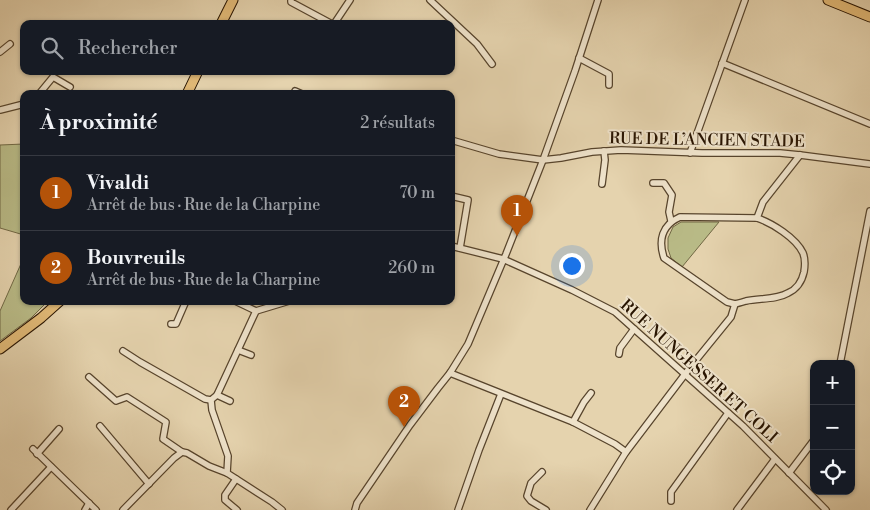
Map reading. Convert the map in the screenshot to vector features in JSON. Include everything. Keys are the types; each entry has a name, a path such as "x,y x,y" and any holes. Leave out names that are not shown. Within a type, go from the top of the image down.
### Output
{"main road":[{"path":"223,20 233,0"},
{"path":"828,0 870,17"},
{"path":"189,90 196,75"},
{"path":"0,349 56,305"}],"street":[{"path":"291,0 291,2 325,20"},
{"path":"336,20 350,0"},
{"path":"430,0 451,20"},
{"path":"356,510 357,503 410,426 450,373 468,344 543,160 598,0"},
{"path":"690,152 745,0"},
{"path":"455,24 476,44 492,64"},
{"path":"0,52 10,44"},
{"path":"579,58 608,74 609,85"},
{"path":"722,63 870,124"},
{"path":"43,90 54,77 70,87"},
{"path":"0,110 20,105"},
{"name":"RUE DE L’ANCIEN STADE","path":"455,141 499,154 543,160 621,150 800,155 870,164"},
{"path":"602,184 605,160 604,151"},
{"path":"757,218 763,202 800,155"},
{"path":"653,183 664,183 672,195 669,212 671,222"},
{"path":"455,197 468,200 460,248"},
{"path":"841,360 870,211"},
{"path":"680,217 757,218 767,221 787,235 804,254 804,275 796,288 789,293 735,304 727,302 664,258 662,242 666,226 680,217"},
{"name":"RUE NUNGESSER ET COLI","path":"455,247 503,259 615,312 728,413 826,510"},
{"path":"590,510 626,452 731,317 735,304"},
{"path":"171,324 176,324 184,305"},
{"path":"248,305 256,311"},
{"path":"123,351 205,399 211,400 217,395 256,311 276,305"},
{"path":"619,354 620,348 634,329"},
{"path":"238,350 250,355"},
{"path":"450,373 573,422 615,444 626,452"},
{"path":"89,377 116,401 127,397 166,422 163,439 208,466 227,473 282,510"},
{"path":"573,422 591,393"},
{"path":"458,510 501,394"},
{"path":"217,395 230,401"},
{"path":"211,400 212,410 228,456 227,473"},
{"path":"671,501 671,492 728,413"},
{"path":"100,426 149,484"},
{"path":"59,429 35,452 96,510"},
{"path":"789,473 810,445"},
{"path":"123,510 182,452"},
{"path":"737,510 775,459"},
{"path":"11,510 51,467"},
{"path":"542,472 531,484 527,496 531,501 546,510"},
{"path":"236,479 225,496 225,500 237,510"},
{"path":"85,510 90,504"}],"green space":[{"path":"20,144 20,234 0,228 0,145"},
{"path":"681,222 719,222 682,267 671,258 668,249 668,238 673,227"},
{"path":"20,266 20,305 44,305 31,318 0,341 0,311"}],"place":[{"name":"Vivaldi","path":"517,236"},
{"name":"Bouvreuils","path":"404,427"}]}
